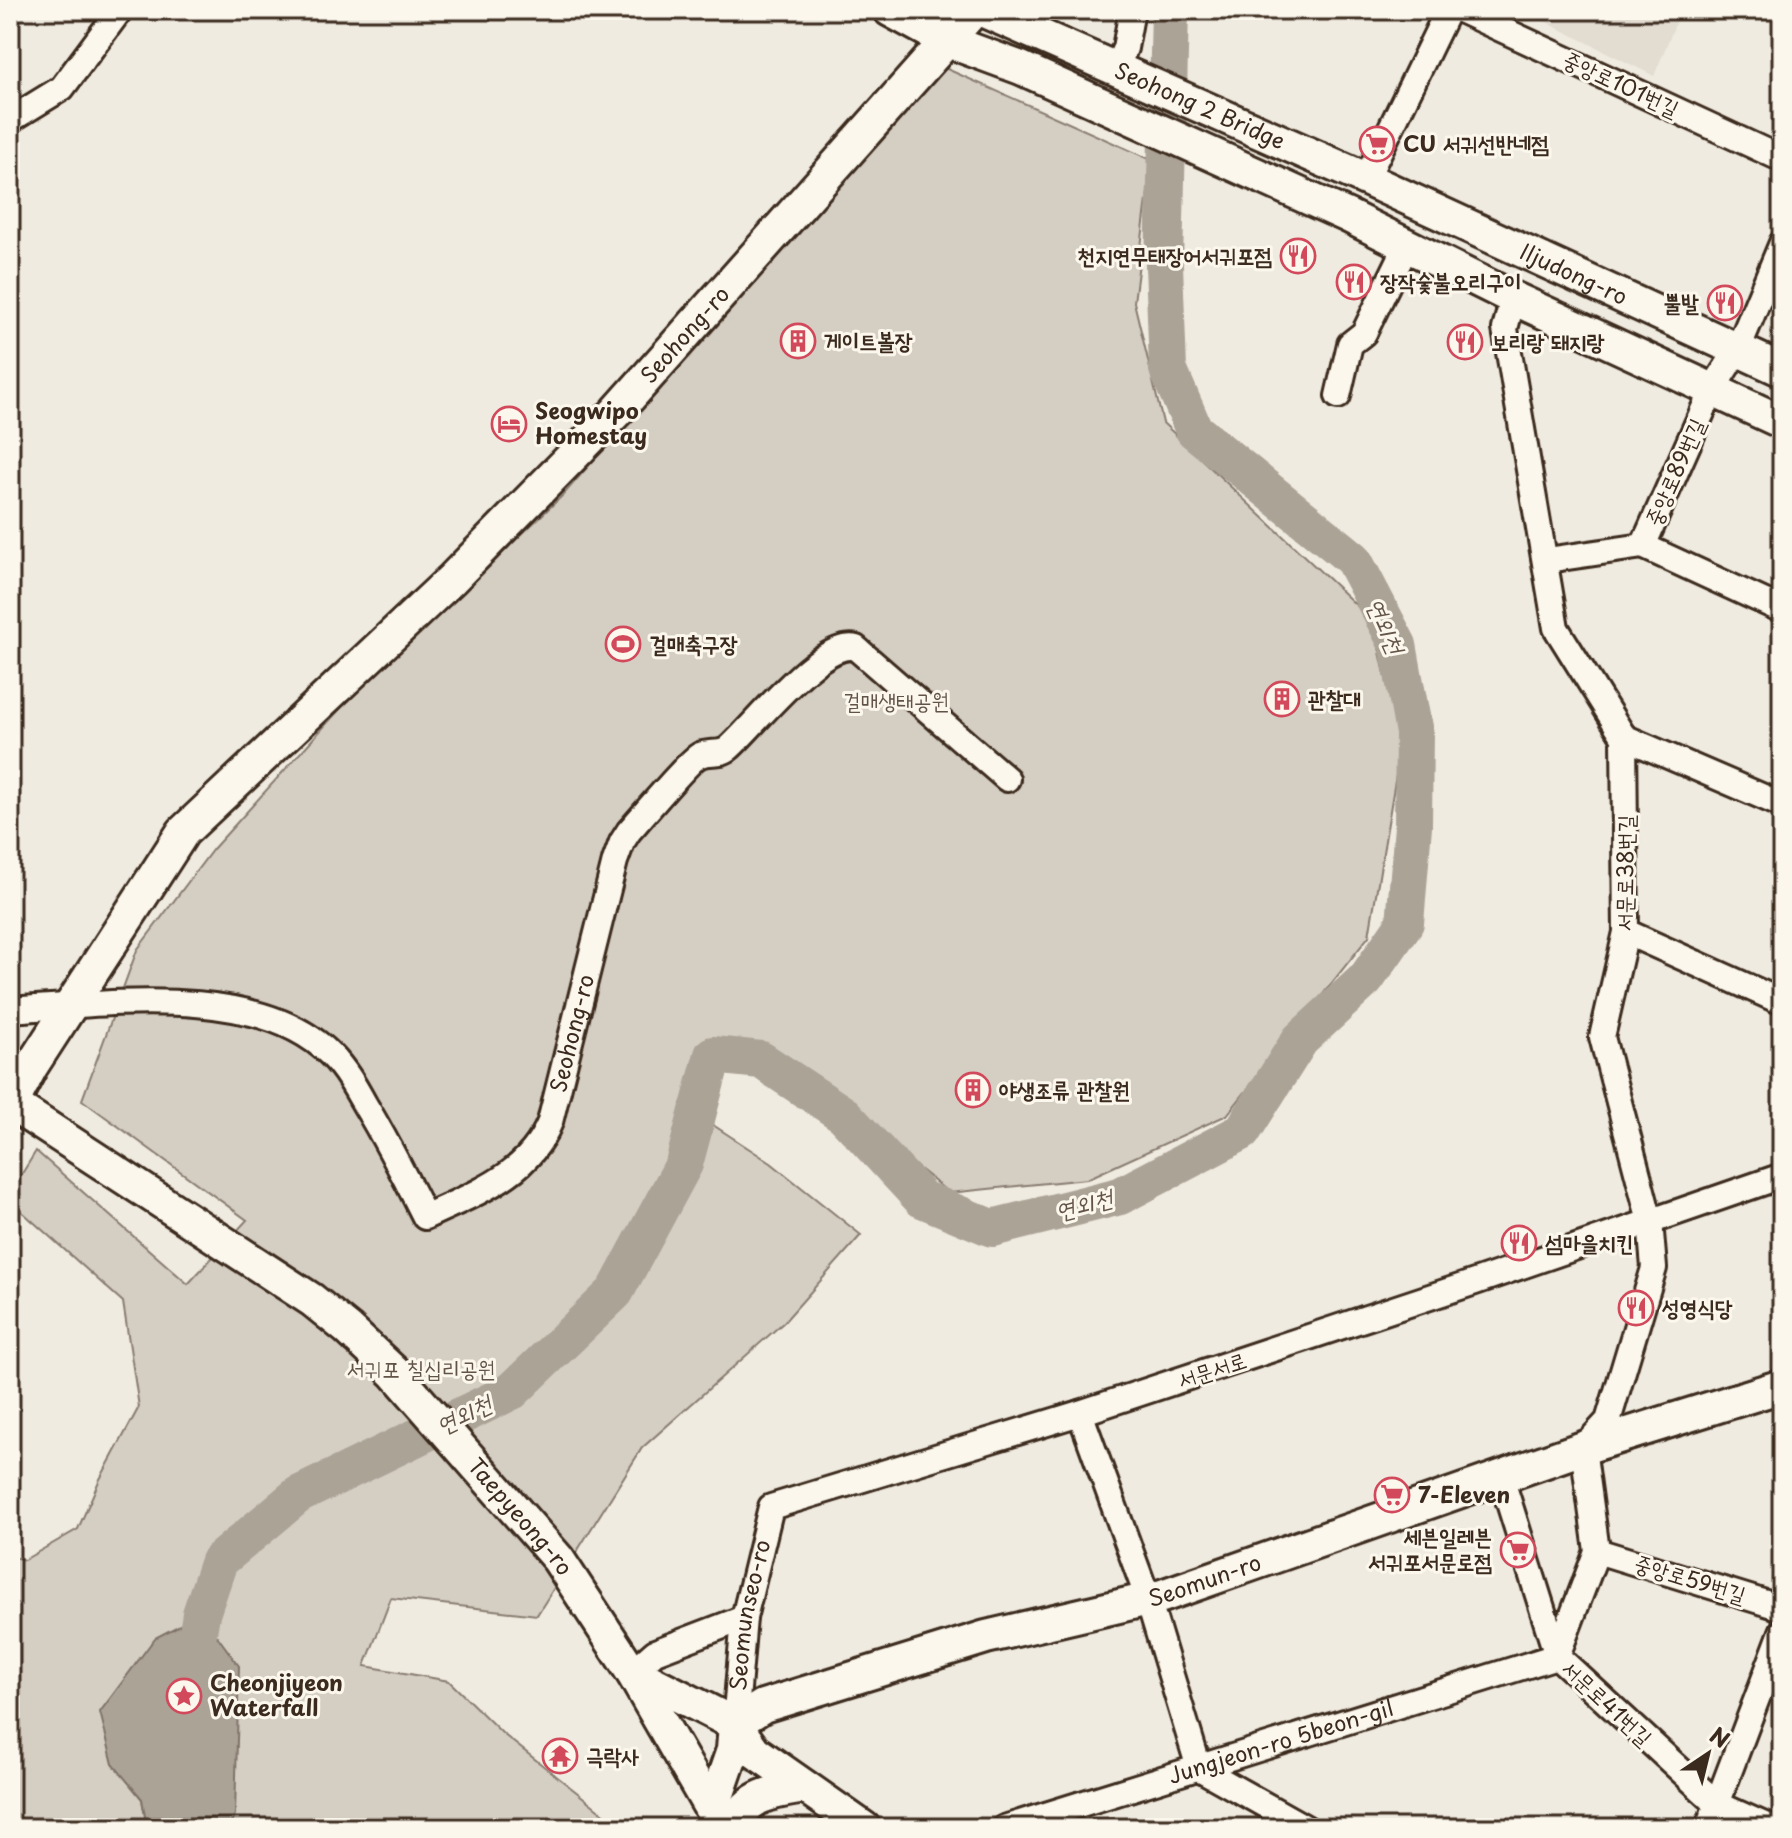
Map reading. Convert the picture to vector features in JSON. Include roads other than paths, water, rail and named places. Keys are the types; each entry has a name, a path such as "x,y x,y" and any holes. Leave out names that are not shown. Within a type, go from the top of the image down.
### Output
{"street":[{"path":"10,120 62,88 120,10"},
{"path":"890,10 945,40"},
{"name":"Seohong-ro","path":"11,1105 70,1006 183,832 452,579 617,411 974,10"},
{"name":"Seohong 2 Bridge","path":"982,10 1366,179"},
{"path":"1116,69 1125,48 1132,10"},
{"path":"1366,179 1448,10"},
{"name":"중앙로101번길","path":"1460,10 1782,159"},
{"name":"Seohong 2 Bridge","path":"945,40 1021,68 1407,245"},
{"name":"Iljudong-ro","path":"1366,179 1782,370"},
{"name":"중앙로89번길","path":"1782,243 1738,349 1712,390 1643,546 1782,610"},
{"path":"1338,396 1350,344 1364,333 1407,245 1513,298 1782,422"},
{"path":"1513,298 1505,329 1521,433 1547,560 1556,628 1624,737 1782,805"},
{"path":"1547,560 1643,546"},
{"name":"Seohong-ro","path":"70,1006 172,1004 243,1009 278,1019 330,1054 348,1075 385,1138 425,1217 479,1191 523,1164 542,1141 550,1122 615,861 629,831 699,755 726,751 807,669 835,649 847,645 856,648 1007,779"},
{"name":"서문로38번길","path":"1583,1448 1608,1421 1654,1268 1650,1221 1602,1037 1626,932 1624,737"},
{"path":"1626,932 1782,1002"},
{"path":"10,1010 70,1006"},
{"name":"Taepyeong-ro","path":"11,1105 312,1300 394,1372 558,1559 632,1672 722,1822"},
{"path":"1650,1221 1782,1176"},
{"name":"서문서로","path":"744,1618 771,1507 1080,1413 1650,1221"},
{"name":"Seomun-ro","path":"735,1724 763,1706 986,1637 1148,1599 1583,1448 1782,1386"},
{"path":"1080,1413 1148,1599 1199,1768 1306,1828"},
{"path":"1557,1656 1597,1551 1583,1448"},
{"name":"서문로41번길","path":"1501,1477 1557,1656 1717,1804 1771,1828"},
{"name":"중앙로59번길","path":"1597,1551 1782,1608"},
{"path":"744,1618 655,1652 632,1672 735,1724 754,1751 864,1828"},
{"name":"Seomunseo-ro","path":"735,1724 744,1618"},
{"path":"1708,1828 1782,1632"},
{"name":"Jungjeon-ro 5beon-gil","path":"1004,1828 1557,1656"},
{"path":"735,1724 722,1822 738,1818 747,1805 757,1798 805,1787"}],"waterway":[{"name":"연외천","path":"193,1663 201,1614 219,1561 298,1495 512,1391 615,1292 684,1164 713,1055 761,1060 844,1115 922,1199 992,1228 1120,1196 1242,1132 1300,1040 1366,979 1405,923 1413,826 1414,733 1398,645 1353,559 1194,430 1168,369 1164,265 1170,10"}],"place":[{"name":"CU 서귀선반네점","path":"1377,144"},
{"name":"천지연무태장어서귀포점","path":"1298,256"},
{"name":"장작숯불오리구이","path":"1354,282"},
{"name":"뿔발","path":"1725,303"},
{"name":"게이트볼장","path":"798,341"},
{"name":"보리랑 돼지랑","path":"1465,342"},
{"name":"Seogwipo Homestay","path":"509,424"},
{"name":"걸매축구장","path":"623,644"},
{"name":"관찰대","path":"1282,699"},
{"name":"야생조류 관찰원","path":"973,1090"},
{"name":"섬마을치킨","path":"1519,1243"},
{"name":"성영식당","path":"1636,1308"},
{"name":"7-Eleven","path":"1392,1495"},
{"name":"세븐일레븐 서귀포서문로점","path":"1518,1550"},
{"name":"Cheonjiyeon Waterfall","path":"184,1696"},
{"name":"극락사","path":"560,1756"}],"park label":[{"name":"걸매생태공원","path":"896,701"},
{"name":"서귀포 칠십리공원","path":"421,1369"}]}
